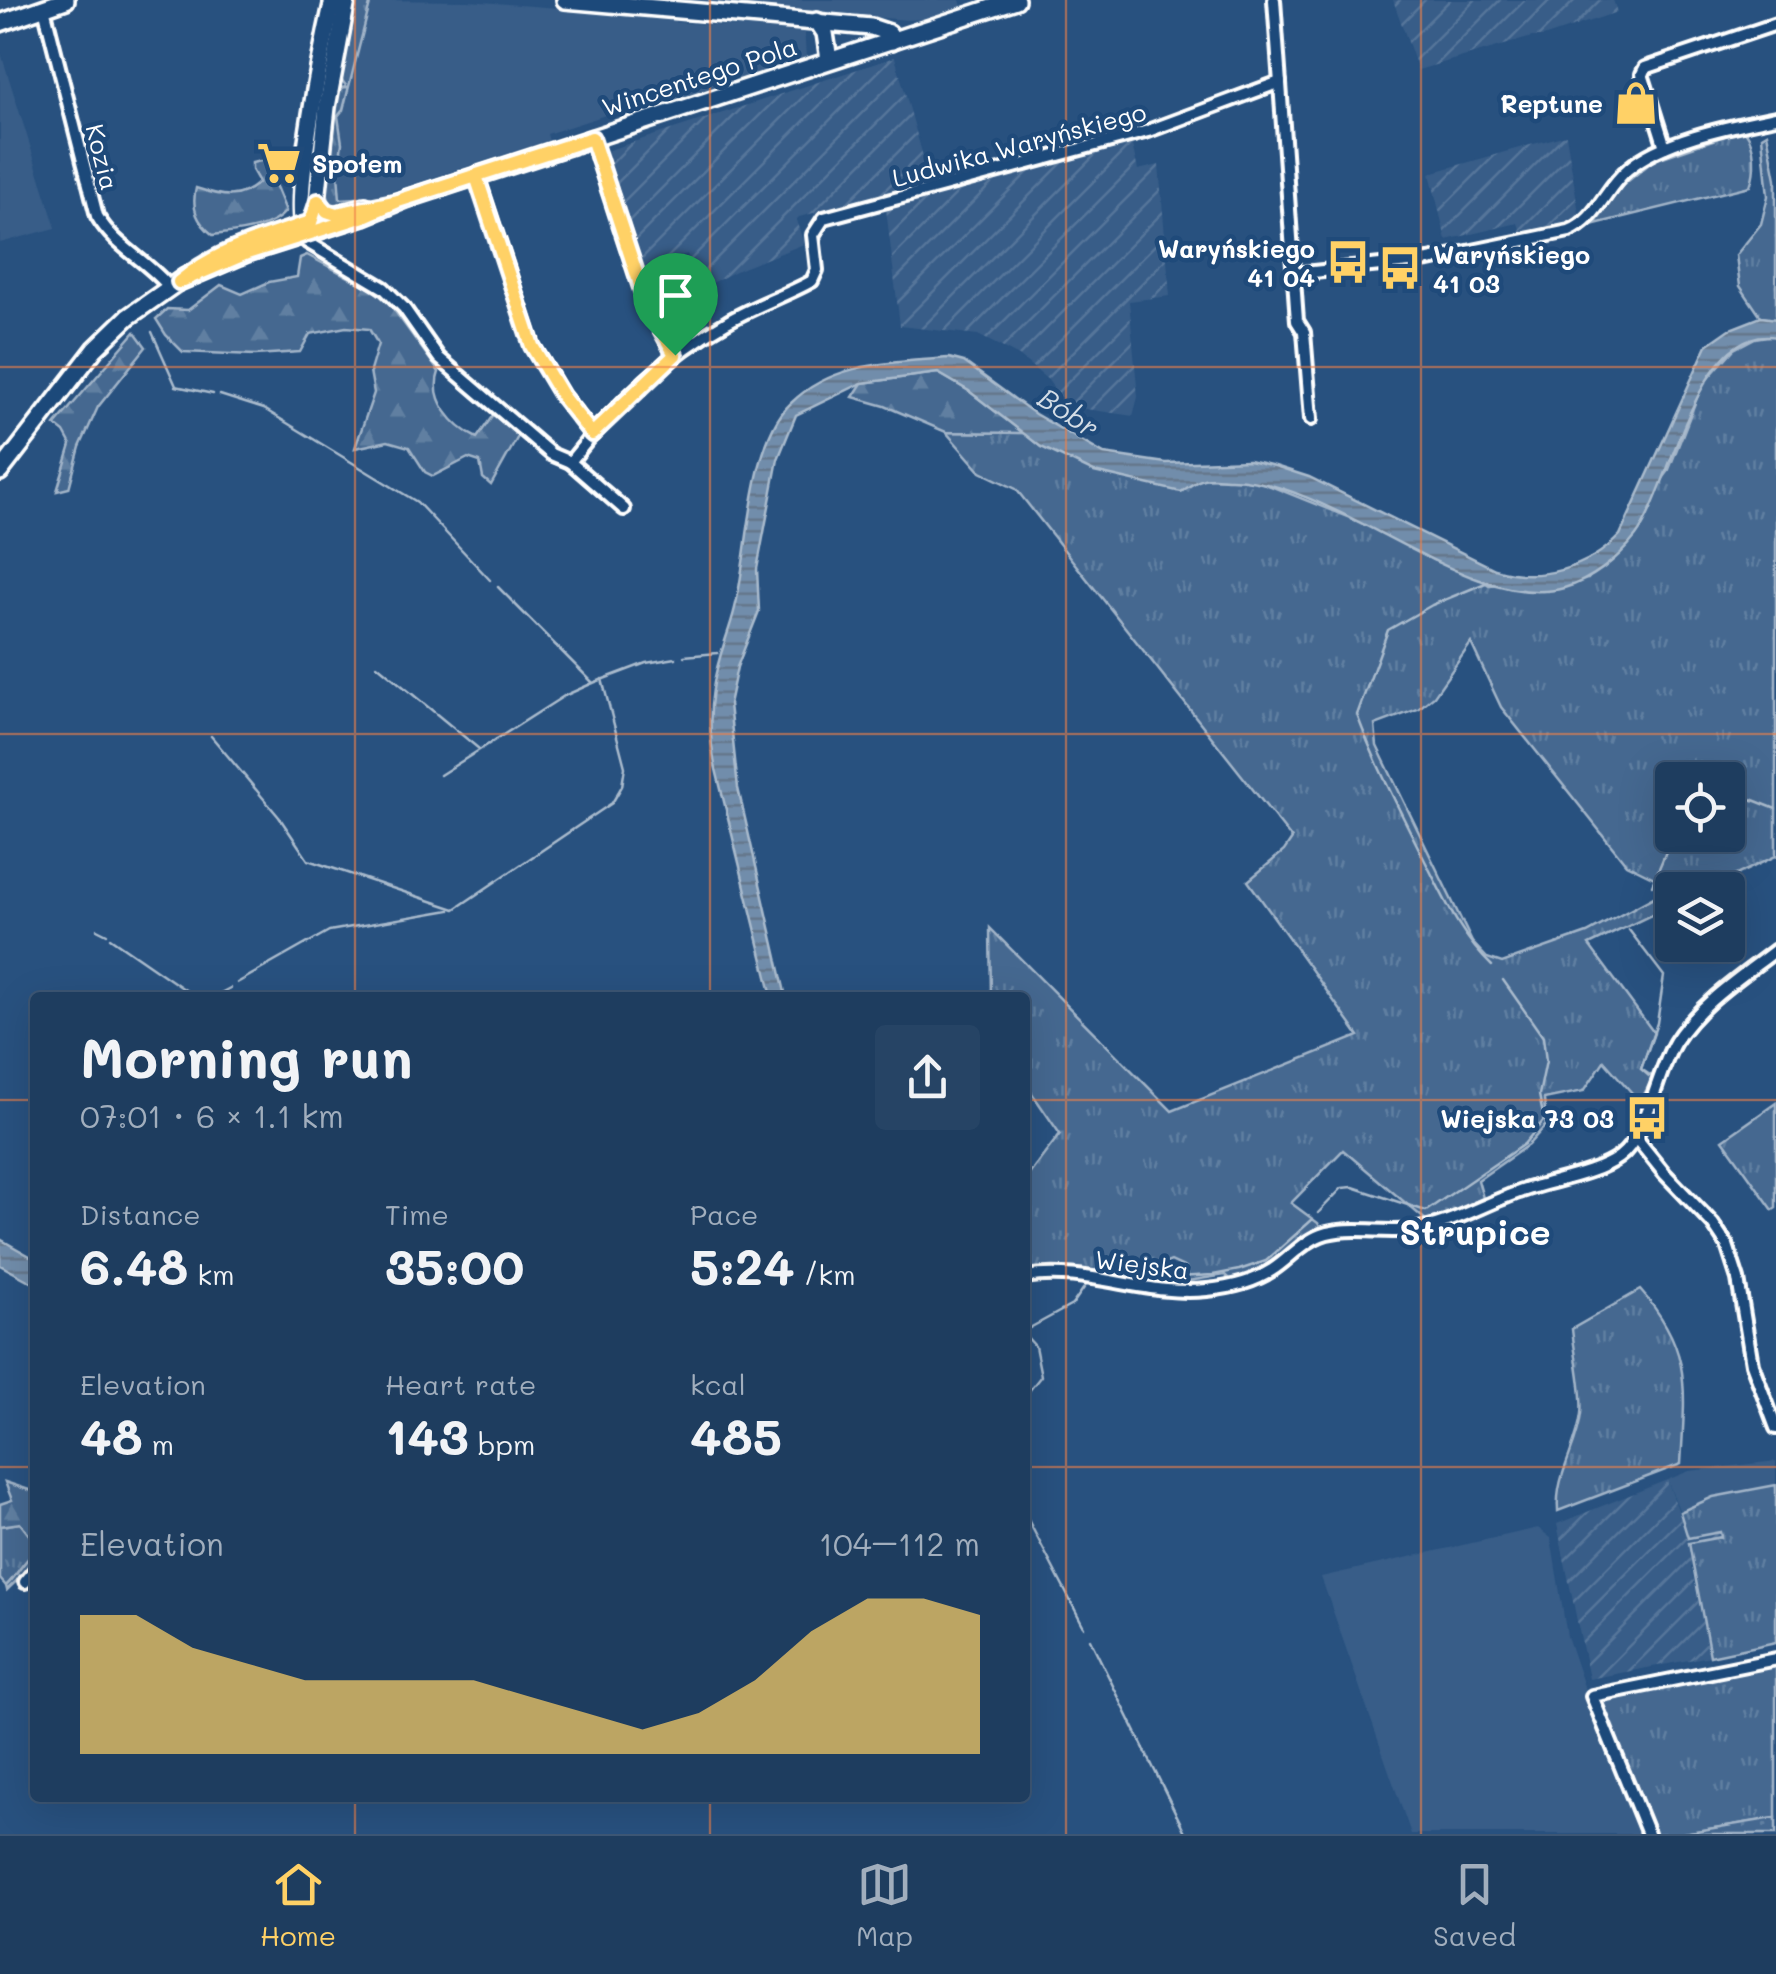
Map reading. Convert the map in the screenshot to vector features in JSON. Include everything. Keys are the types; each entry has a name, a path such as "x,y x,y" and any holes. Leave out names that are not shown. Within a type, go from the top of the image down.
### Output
{"street":[{"path":"0,23 66,0"},
{"path":"306,231 332,0"},
{"path":"306,231 318,201 324,76 347,0"},
{"path":"565,0 817,21 882,29 892,40"},
{"name":"Wincentego Pola","path":"306,231 336,214 398,201 1016,0"},
{"path":"1274,0 1298,321 1304,332 1311,419"},
{"name":"Kozia","path":"44,8 97,216 108,236 174,284"},
{"path":"817,21 825,33 829,60"},
{"path":"1665,147 1642,74 1645,68 1776,24"},
{"name":"Ludwika Waryńskiego","path":"675,355 725,323 816,276 813,235 819,223 831,216 1148,131 1280,82"},
{"path":"1294,274 1429,260 1580,227 1627,170 1665,147 1776,117"},
{"path":"570,462 592,434 675,355 645,300 592,138"},
{"path":"476,176 532,346 562,396 592,434"},
{"path":"318,201 336,214"},
{"name":"Wincentego Pola","path":"0,472 94,349 128,317 197,266 223,254 364,216 398,201"},
{"path":"306,231 384,288 404,308 439,358 624,509"},
{"path":"1776,950 1724,990 1676,1040 1660,1070 1636,1138 1728,1245 1738,1279 1752,1364 1776,1428"},
{"name":"Wiejska","path":"1030,1277 1057,1274 1179,1290 1233,1286 1269,1272 1324,1233 1410,1231 1433,1226 1522,1190 1609,1164 1636,1138"},
{"path":"25,1582 30,1576"},
{"path":"1648,1834 1592,1696 1776,1659"}],"shaded area":[{"path":"371,0 469,1 675,17 675,22 804,27 806,57 624,116 621,110 547,134 549,141 356,203 340,199 342,143 338,116 343,110"},
{"path":"663,0 960,0 962,6 926,19 908,20"},
{"path":"1393,0 1613,0 1617,12 1543,37 1418,70"},
{"path":"0,50 56,228 0,243"},
{"path":"895,57 930,181 799,217 796,220 804,244 700,289 687,254 641,269 604,155 606,151"},
{"path":"1566,135 1580,219 1521,232 1518,223 1446,240 1430,173"},
{"path":"1132,145 1138,170 1159,165 1170,296 1129,301 1138,397 1133,416 1079,408 1059,396 1048,380 1019,356 978,335 900,326 886,209"},
{"path":"1761,317 1776,319 1776,337 1749,339 1726,355 1706,381 1636,536 1604,568 1564,588 1527,591 1487,582 1272,485 1208,478 1181,492 1094,472 1041,447 969,391 938,373 862,383 796,415 778,459 757,569 759,611 737,667 729,704 738,788 785,992 771,992 715,765 711,708 717,667 740,585 766,444 777,421 808,389 865,367 949,358 964,362 1035,414 1104,454 1166,463 1249,460 1275,466 1309,477 1495,569 1546,573 1594,556 1620,535 1707,345 1730,329"},
{"path":"0,1239 30,1256 30,1281 0,1265"},
{"path":"1776,1461 1776,1485 1713,1497 1680,1512 1667,1480 1689,1471"},
{"path":"1667,1480 1688,1537 1720,1531 1721,1537 1690,1543 1694,1560 1691,1567 1710,1656 1589,1679 1557,1524"},
{"path":"1538,1528 1551,1538 1567,1636 1644,1834 1411,1834 1321,1577"}],"green space":[{"path":"357,0 371,0 343,110 338,116 342,143 340,199 356,198 356,203 340,207 331,205 327,165 339,88 347,87 341,79"},
{"path":"1745,131 1753,151 1750,186 1595,224 1622,186 1654,160"},
{"path":"1767,133 1776,179 1776,319 1761,317 1740,286 1736,255 1761,224 1768,196 1762,136"},
{"path":"265,160 286,211 262,226 213,235 197,214 196,188 221,195 244,192 259,182 252,163"},
{"path":"307,255 373,290 389,303 439,372 437,393 460,427 477,438 496,411 520,433 491,485 483,478 480,462 468,458 433,476 425,472 409,447 388,441 355,448 374,393 370,371 378,344 369,329 346,327 310,334 300,352 183,352 156,319 167,309 188,310 221,285 242,294 269,282 297,277 300,258"},
{"path":"135,332 146,347 98,407 80,447 69,488 57,491 71,445 55,425"},
{"path":"1776,337 1776,856 1743,872 1655,872 1655,878 1626,864 1501,707 1471,643 1434,696 1418,709 1375,725 1377,746 1472,942 1487,958 1502,963 1587,933 1655,896 1655,913 1589,945 1654,1033 1641,1069 1653,1077 1640,1102 1604,1061 1584,1091 1544,1099 1546,1125 1528,1145 1478,1180 1483,1198 1428,1222 1343,1150 1291,1203 1320,1227 1267,1264 1231,1281 1225,1275 1188,1281 1186,1268 1171,1261 1144,1272 1139,1281 1030,1272 1030,1173 1060,1134 1030,1090 1030,992 991,992 990,928 1172,1111 1359,1036 1248,881 1284,851 1292,839 1016,489 981,472 946,432 1024,433 1041,447 1203,478 1253,479 1375,528 1489,585 1588,579 1668,472 1702,385 1734,349 1755,338"},
{"path":"938,373 1024,433 946,432 853,397 862,383"},
{"path":"1776,1103 1776,1208 1773,1210 1723,1140"},
{"path":"1640,1290 1669,1332 1682,1371 1681,1464 1558,1511 1560,1486 1582,1406 1572,1329"},
{"path":"5,1482 30,1490 30,1536 20,1523 0,1526 0,1504 12,1500"},
{"path":"1776,1485 1776,1642 1710,1656 1689,1543 1721,1537 1720,1532 1688,1538 1680,1512 1713,1497"},
{"path":"20,1523 30,1536 30,1557 6,1586 0,1579 0,1526"},
{"path":"30,1557 30,1568 7,1590 6,1586"},
{"path":"1776,1664 1776,1818 1678,1834 1654,1834 1601,1701"},
{"path":"1776,1818 1776,1834 1678,1834 1768,1819"}],"waterway":[{"path":"152,332 176,386 213,394"},
{"path":"220,395 264,409 417,502 490,580"},
{"path":"1488,582 1432,605 1388,630 1357,715 1445,900 1470,941 1492,966"},
{"path":"498,587 593,683 646,663 676,658"},
{"path":"684,656 718,653"},
{"path":"377,665 479,749"},
{"path":"211,736 279,817 308,860 455,909 612,803 622,786 625,767 602,679"},
{"path":"440,775 564,696 593,683"},
{"path":"1745,797 1776,809"},
{"path":"1652,885 1666,852"},
{"path":"237,983 329,931 450,910"},
{"path":"97,929 107,934"},
{"path":"1629,930 1664,976 1657,1023 1641,1069 1649,1076"},
{"path":"110,938 188,992"},
{"path":"1318,1213 1342,1188 1353,1187 1426,1211 1524,1144 1544,1120 1539,1095 1546,1061 1543,1037 1503,980"},
{"path":"222,992 230,988"},
{"path":"1092,1274 1141,1279 1239,1270 1266,1261 1313,1219"},
{"path":"1030,1270 1093,1272"},
{"path":"1030,1328 1072,1305 1086,1285"},
{"path":"1030,1340 1035,1346 1041,1376 1030,1390"},
{"path":"1030,1524 1084,1627"},
{"path":"1090,1639 1186,1834"}],"place":[{"name":"Reptune","path":"1636,103"},
{"name":"Społem","path":"279,163"},
{"name":"Waryńskiego 41 04","path":"1348,262"},
{"name":"Waryńskiego 41 03","path":"1400,268"},
{"name":"Wiejska 73 03","path":"1647,1118"}],"district":[{"name":"Strupice","path":"1475,1231"}],"route":[{"path":"592,138 645,300 675,355 592,434 562,396 532,346 476,176 247,253 179,282 197,266 223,254 311,222 318,201 336,214 398,201 592,138"}],"water label":[{"name":"Bóbr","path":"1069,412"}]}
